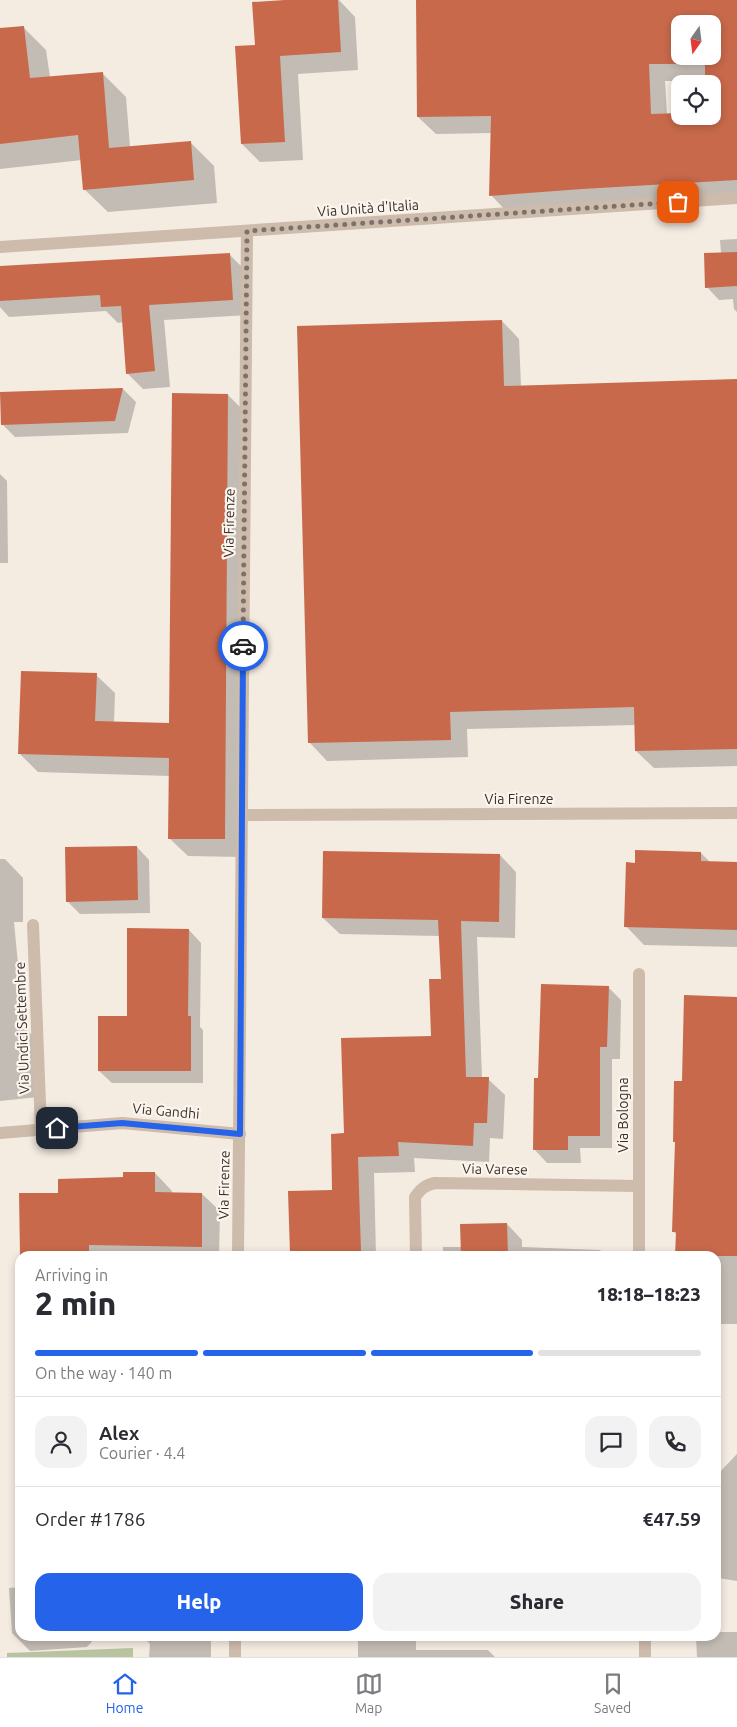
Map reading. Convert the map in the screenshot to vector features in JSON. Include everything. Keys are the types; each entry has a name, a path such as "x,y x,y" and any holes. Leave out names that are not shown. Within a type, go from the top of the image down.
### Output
{"street":[{"name":"Via Unità d'Italia","path":"0,247 737,198"},
{"name":"Via Firenze","path":"238,1251 247,231"},
{"name":"Via Firenze","path":"241,815 737,813"},
{"name":"Via Undici Settembre","path":"33,925 40,1129"},
{"name":"Via Bologna","path":"639,974 639,1251"},
{"name":"Via Gandhi","path":"0,1133 122,1123 240,1134"},
{"name":"Via Varese","path":"416,1251 416,1197 419,1191 426,1185 435,1183 638,1186"},
{"path":"235,1641 235,1657"},
{"path":"645,1641 645,1657"}],"green space":[{"path":"133,1648 133,1657 7,1657 7,1653"}],"building":[{"path":"338,0 341,52 280,56 285,142 241,144 235,46 255,45 252,2"},
{"path":"416,0 737,0 737,180 489,196 491,116 417,117","holes":["671,15 721,15 721,65 705,65 705,75 721,75 721,125 671,125 671,113 651,114 649,64 671,64"]},
{"path":"24,26 30,78 103,72 109,148 191,141 194,180 83,190 78,135 0,144 0,28"},
{"path":"737,252 737,286 705,288 704,253"},
{"path":"230,253 233,300 149,305 155,371 126,374 121,306 101,307 100,295 0,301 0,266"},
{"path":"502,320 504,386 737,379 737,749 635,751 634,707 450,712 451,740 308,743 297,326"},
{"path":"123,388 115,421 1,425 0,392"},
{"path":"172,393 228,394 225,839 168,839 169,758 18,754 21,671 97,673 95,721 169,723"},
{"path":"137,846 138,900 66,902 65,847"},
{"path":"635,850 701,852 701,861 737,862 737,930 624,927 626,862 635,863"},
{"path":"323,851 500,854 499,922 461,921 466,1077 489,1077 487,1123 474,1123 473,1146 398,1142 399,1156 358,1157 361,1251 290,1251 288,1191 332,1190 331,1134 344,1133 341,1038 431,1036 429,979 441,979 438,920 322,918"},
{"path":"127,928 189,929 188,1016 191,1016 191,1071 98,1071 98,1016 127,1016"},
{"path":"541,984 609,986 607,1047 600,1047 600,1136 568,1136 568,1150 533,1150 534,1078 538,1078"},
{"path":"684,995 737,997 737,1256 721,1256 721,1251 675,1251 676,1232 672,1232 675,1142 673,1142 674,1081 682,1081"},
{"path":"123,1172 155,1172 155,1192 202,1193 202,1247 89,1245 89,1251 20,1251 19,1193 58,1193 58,1179 123,1177"},
{"path":"507,1223 508,1251 461,1251 460,1224"}],"way so far":[{"path":"243,646 247,231 678,202"}],"route":[{"path":"57,1128 122,1123 240,1134 243,646"}]}
